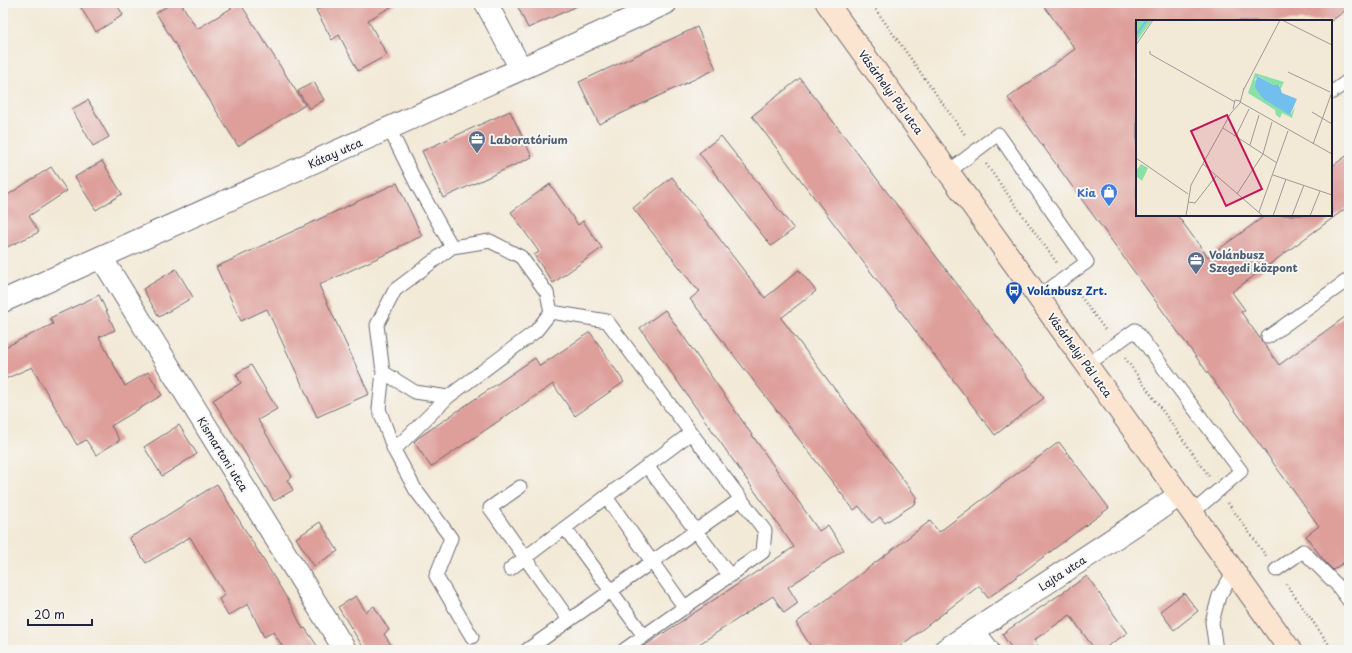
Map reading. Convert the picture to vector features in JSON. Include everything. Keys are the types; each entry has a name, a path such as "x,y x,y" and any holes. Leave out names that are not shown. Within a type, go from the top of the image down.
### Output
{"main road":[{"name":"Vásárhelyi Pál utca","path":"827,3 1290,650"}],"street":[{"path":"486,3 521,69"},
{"name":"Kátay utca","path":"3,301 666,3"},
{"name":"Kismartoni utca","path":"101,257 345,650"},
{"name":"Lajta utca","path":"945,650 1180,495"},
{"path":"974,632 988,650"}],"lane":[{"path":"1332,92 1349,80"},
{"path":"389,128 416,183 452,247"},
{"path":"948,172 998,134 1087,262 1038,297"},
{"path":"472,637 436,576 451,538 415,489 394,450 379,409 383,372 378,325 395,290 452,247 490,241 521,257 547,293 551,312"},
{"path":"1268,337 1349,279"},
{"path":"394,450 448,397 536,331 551,312"},
{"path":"551,312 607,321 765,531 763,552 624,650"},
{"path":"1087,365 1135,330 1241,471 1192,513"},
{"path":"383,372 415,392 448,397"},
{"path":"510,569 691,433"},
{"path":"647,466 730,576"},
{"path":"520,487 490,508 569,620"},
{"path":"606,497 685,608"},
{"path":"527,650 741,499"},
{"path":"565,528 644,636"},
{"path":"1276,570 1303,551 1336,584 1349,602"},
{"path":"1216,650 1212,622 1219,596 1234,572"}],"path":[{"path":"871,3 1334,650"}],"building":[{"path":"78,3 116,3 123,15 96,32"},
{"path":"172,3 181,3 197,29 240,3 305,105 238,146 156,13"},
{"path":"330,3 398,3 368,20 387,55 358,71 339,35 332,40 316,10"},
{"path":"516,3 584,3 528,28"},
{"name":"Volánbusz Szegedi központ","path":"1042,3 1349,3 1349,8 1332,20 1136,20 1136,216 1178,216 1208,257 1265,216 1332,216 1332,166 1349,154 1349,206 1232,292 1245,310 1241,312 1279,365 1349,314 1349,559 1333,570 1325,562 1306,536 1319,526 1008,98 1075,49"},
{"path":"697,27 716,69 599,124 579,82"},
{"path":"800,78 1044,398 995,435 752,116"},
{"path":"314,82 324,100 309,109 298,91"},
{"path":"88,100 109,137 93,146 72,109"},
{"name":"Laboratórium","path":"510,111 532,157 443,198 422,151"},
{"path":"721,136 794,229 771,246 699,153"},
{"path":"102,161 122,194 96,210 75,177"},
{"path":"51,167 67,191 29,216 39,232 3,249 3,198"},
{"path":"672,177 765,298 799,270 816,291 781,318 917,498 915,500 916,503 885,523 880,517 872,523 859,506 854,510 690,299 700,291 695,287 633,208"},
{"path":"397,183 422,236 319,285 369,394 317,417 267,309 241,321 216,267"},
{"path":"550,184 578,225 583,221 602,248 553,283 534,255 539,252 511,212"},
{"path":"176,269 193,297 159,317 143,289"},
{"path":"99,295 115,330 99,337 125,386 148,372 162,395 111,426 120,440 96,455 86,440 77,445 32,367 3,380 3,348 53,324 50,318"},
{"path":"665,310 819,531 828,525 844,550 788,587 798,603 784,613 773,596 690,650 638,650 794,547 640,328"},
{"path":"590,332 624,382 575,416 553,384 431,467 414,442 418,438 535,358 540,366"},
{"path":"251,365 277,409 258,420 292,477 287,480 293,490 274,501 213,400 241,383 236,374"},
{"path":"179,425 197,454 162,476 144,447"},
{"path":"1059,442 1109,508 988,598 979,586 895,650 813,650 796,623 930,521 939,532"},
{"path":"217,484 291,605 303,629 305,628 320,650 285,650 273,632 264,637 248,604 228,616 219,599 225,595 190,537 146,563 129,538"},
{"path":"320,522 338,551 314,566 296,538"},
{"path":"1087,576 1127,633 1102,650 1095,650 1070,615 1034,640 1041,650 1013,650 1002,634"},
{"path":"1184,593 1198,611 1174,630 1160,611"},
{"path":"356,596 366,612 374,606 389,630 384,634 394,650 365,650 338,607"}],"place":[{"name":"Laboratórium","path":"477,154"},
{"name":"Kia","path":"1109,207"},
{"name":"Volánbusz Szegedi központ","path":"1196,275"},
{"name":"Volánbusz Zrt.","path":"1014,305"}]}
